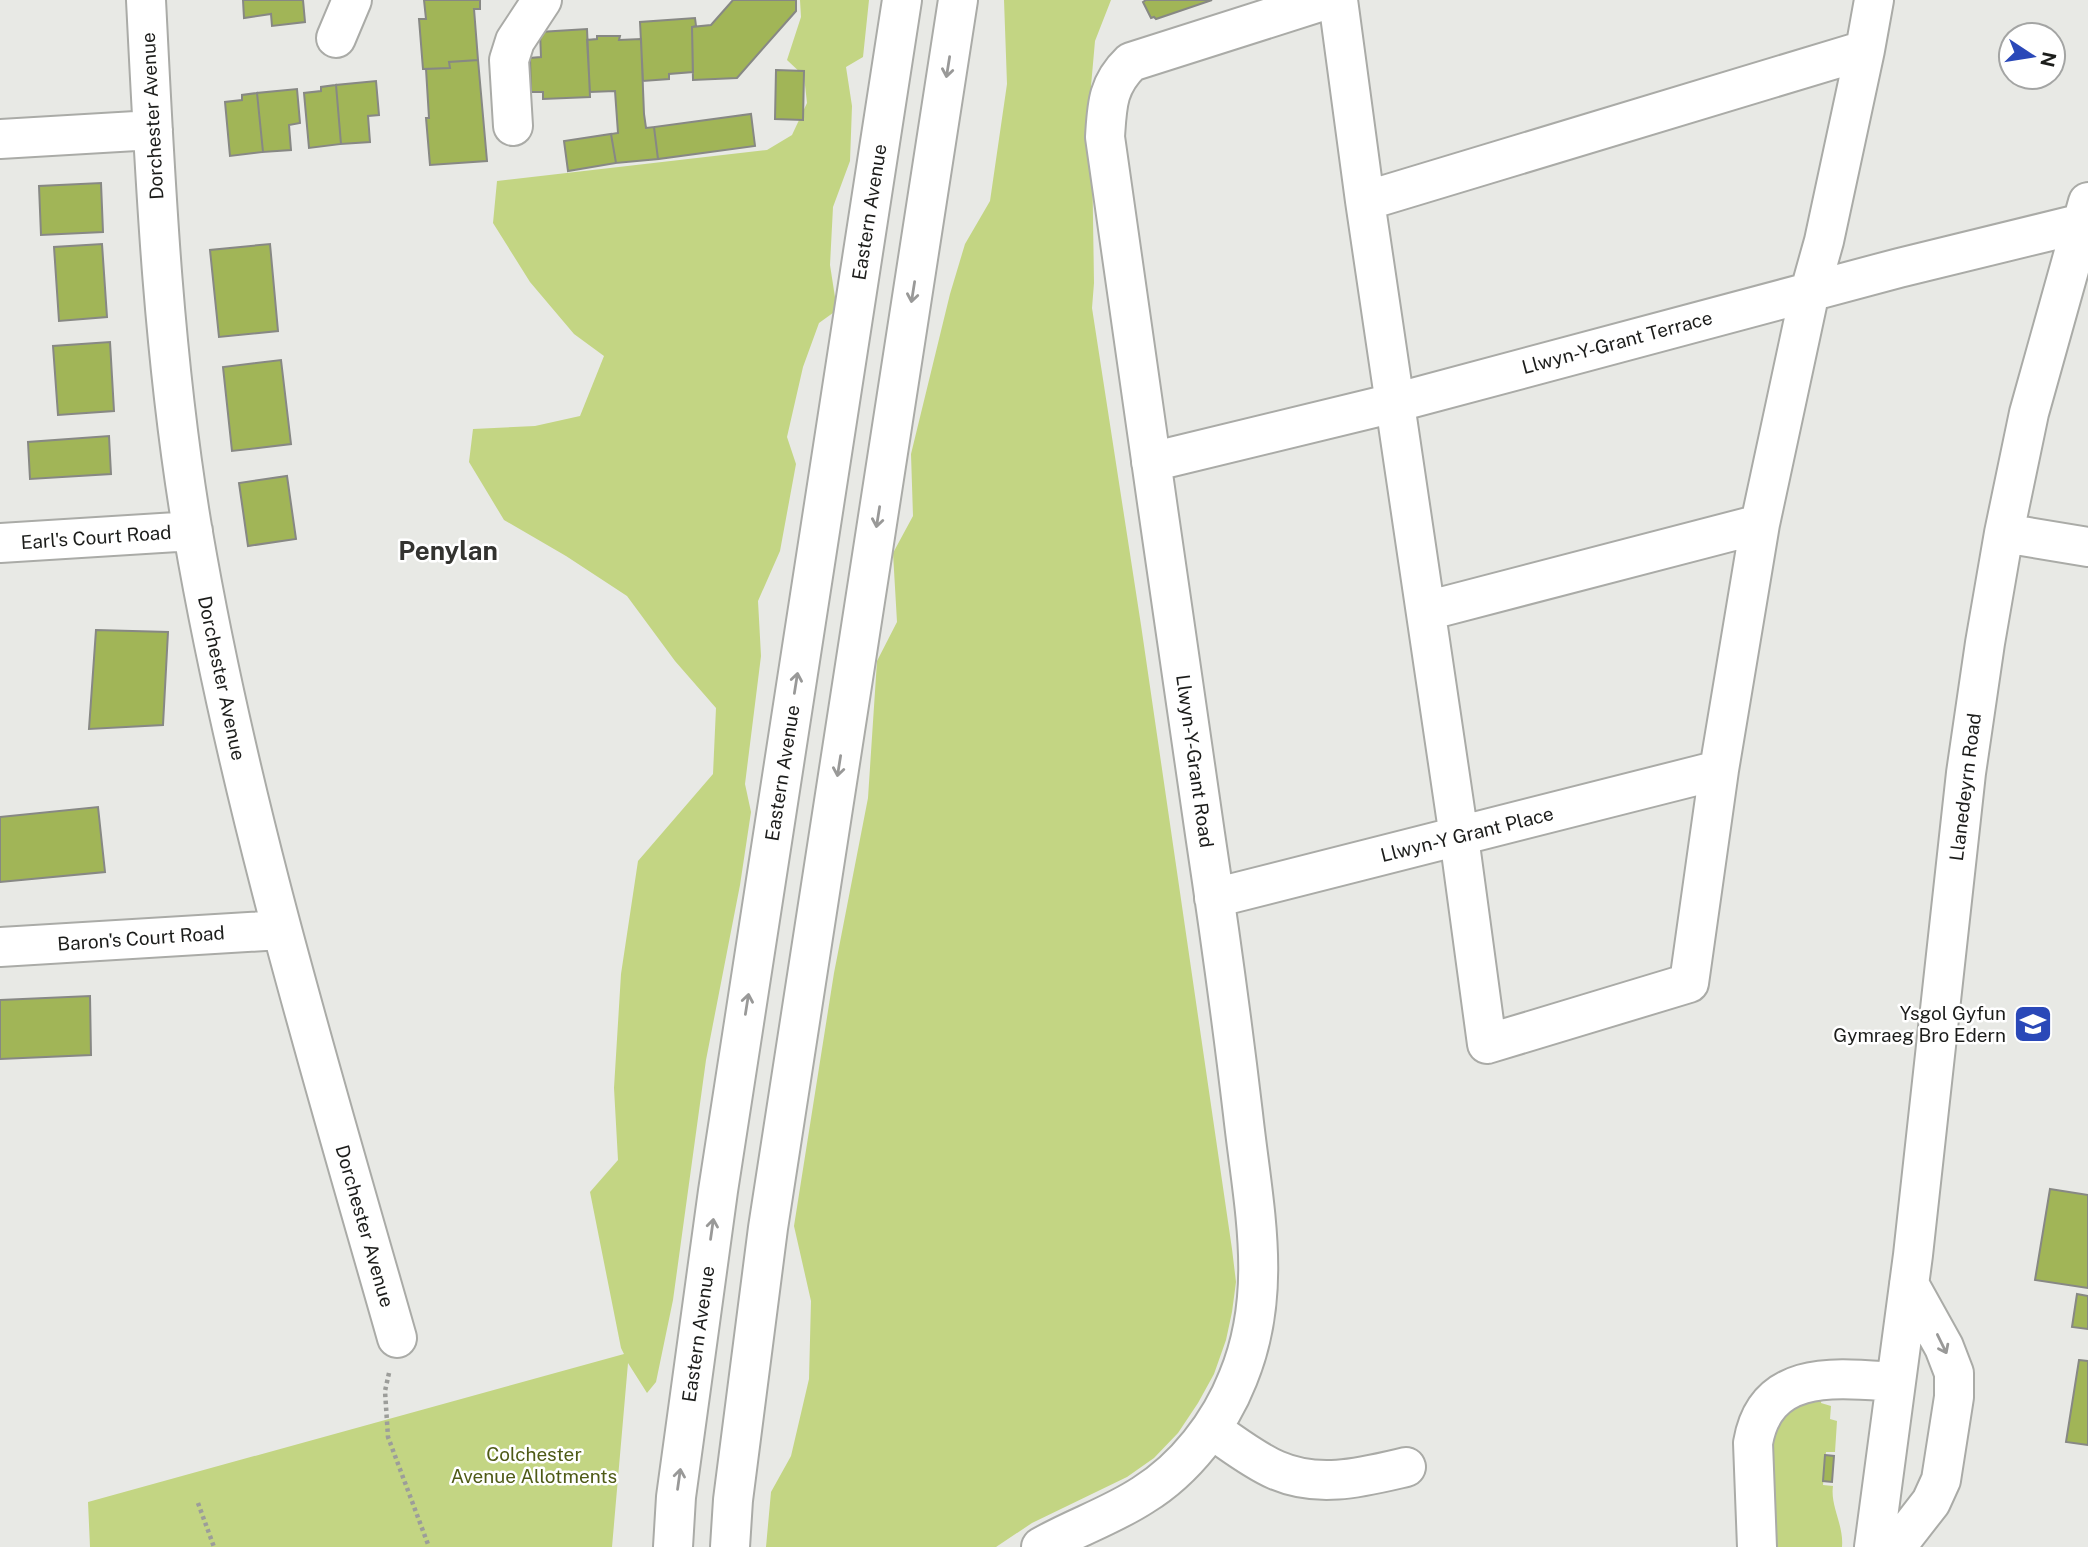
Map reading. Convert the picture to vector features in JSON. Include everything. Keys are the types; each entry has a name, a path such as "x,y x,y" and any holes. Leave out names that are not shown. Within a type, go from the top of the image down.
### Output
{"main road":[{"name":"Dorchester Avenue","path":"146,0 152,130 174,408 214,650 247,799 281,930 397,1338"},
{"path":"337,38 352,0"},
{"path":"513,126 509,60 515,41 542,0"},
{"name":"Eastern Avenue","path":"673,1547 676,1497 718,1191 902,0"},
{"path":"730,1547 733,1500 768,1228 958,0"},
{"name":"Llwyn-Y-Grant Road","path":"1041,1547 1146,1494 1186,1459 1211,1429 1238,1380 1249,1350 1257,1315 1260,1278 1235,1044 1105,137 1107,104 1112,86 1130,62 1326,0"},
{"path":"1338,0 1364,201 1459,837 1487,1044 1689,983 1719,770 1760,524 1810,291 1824,241 1874,0"},
{"path":"1364,201 1865,50"},
{"path":"0,139 152,130"},
{"name":"Llwyn-Y-Grant Terrace","path":"1151,462 1394,402 1810,291 2085,213"},
{"name":"Llanedeyrn Road","path":"1874,1547 1909,1284 1966,773 2004,533 2029,412 2085,213"},
{"path":"1426,611 1760,524"},
{"name":"Earl's Court Road","path":"0,543 193,531"},
{"path":"2004,533 2088,547"},
{"name":"Llwyn-Y Grant Place","path":"1214,898 1719,770"},
{"name":"Baron's Court Road","path":"0,947 281,930"},
{"path":"1896,1547 1931,1502 1941,1480 1954,1397 1954,1373 1944,1347 1909,1284"},
{"path":"1757,1547 1753,1443 1756,1427 1764,1411 1775,1398 1788,1389 1806,1382 1848,1379 1895,1382"},
{"path":"1211,1429 1274,1469 1295,1477 1343,1480 1406,1466"}],"path":[{"path":"397,1338 385,1391 388,1437 429,1547"},
{"path":"198,1503 214,1547"}],"green space":[{"name":"Colchester Avenue Allotments","path":"800,0 869,0 863,57 846,67 852,106 850,161 833,207 830,265 837,310 819,323 803,367 787,437 796,464 780,551 758,601 761,656 745,784 751,812 740,885 706,1060 673,1300 656,1382 647,1393 628,1363 612,1547 90,1547 88,1502 624,1354 590,1192 618,1160 614,1088 621,974 638,861 713,774 716,708 675,661 627,596 504,520 469,462 473,429 535,426 580,416 604,356 574,334 530,282 493,223 497,181 767,150 792,135 807,103 804,76 787,60 801,17"},
{"path":"1004,0 1111,0 1095,41 1091,86 1094,283 1092,308 1232,1249 1236,1282 1232,1312 1214,1374 1178,1433 1154,1458 1127,1477 1032,1523 996,1547 766,1547 771,1492 791,1456 809,1379 811,1301 794,1226 834,973 868,798 877,661 897,622 893,553 913,516 911,454 950,294 965,244 990,201 1007,84"},
{"path":"1822,1394 1821,1403 1831,1406 1830,1419 1837,1421 1835,1452 1826,1452 1823,1485 1833,1486 1833,1501 1842,1547 1771,1547 1766,1447 1779,1411"}],"building":[{"path":"243,0 303,0 305,22 272,26 271,14 244,18"},
{"path":"424,0 480,0 480,9 474,9 478,60 449,62 450,68 423,69 419,19 426,19"},
{"path":"733,0 796,0 796,11 737,78 693,80 692,27 711,25"},
{"path":"1212,0 1156,19 1151,18 1143,2"},
{"path":"695,18 696,26 692,27 693,72 669,74 669,79 643,81 640,22"},
{"path":"587,29 590,97 543,99 543,92 531,92 530,58 541,57 540,32"},
{"path":"597,36 620,36 619,40 641,39 644,114 646,128 654,127 658,159 616,163 611,134 618,133 615,91 590,92 587,40 597,39"},
{"path":"478,60 487,161 430,165 426,69 450,68 449,62"},
{"path":"776,70 804,71 803,120 775,119"},
{"path":"376,81 379,115 368,116 370,142 341,144 336,85"},
{"path":"336,85 341,144 309,148 304,93 321,91 321,87"},
{"path":"297,89 300,123 289,125 291,150 263,152 257,93"},
{"path":"257,93 263,152 230,156 225,102 242,100 242,95"},
{"path":"751,114 755,146 658,159 654,127"},
{"path":"611,134 616,163 568,171 564,141"},
{"path":"101,183 103,232 41,235 39,186"},
{"path":"102,244 107,317 59,321 54,247"},
{"path":"270,244 278,331 219,337 210,250"},
{"path":"110,342 114,411 58,415 53,346"},
{"path":"281,360 291,444 232,451 223,367"},
{"path":"109,436 111,474 30,479 28,442"},
{"path":"287,476 296,539 248,546 239,483"},
{"path":"96,630 168,632 163,725 89,729"},
{"path":"98,807 105,872 0,882 0,817"},
{"path":"90,996 91,1055 0,1059 0,1000"},
{"path":"2050,1189 2088,1195 2088,1288 2035,1280"},
{"path":"2077,1294 2088,1296 2088,1329 2072,1327"},
{"path":"2079,1360 2088,1361 2088,1445 2066,1442"},
{"path":"1825,1455 1834,1456 1832,1482 1823,1481"}],"place":[{"name":"Ysgol Gyfun Gymraeg Bro Edern","path":"2033,1024"}],"district":[{"name":"Penylan","path":"448,550"}]}
